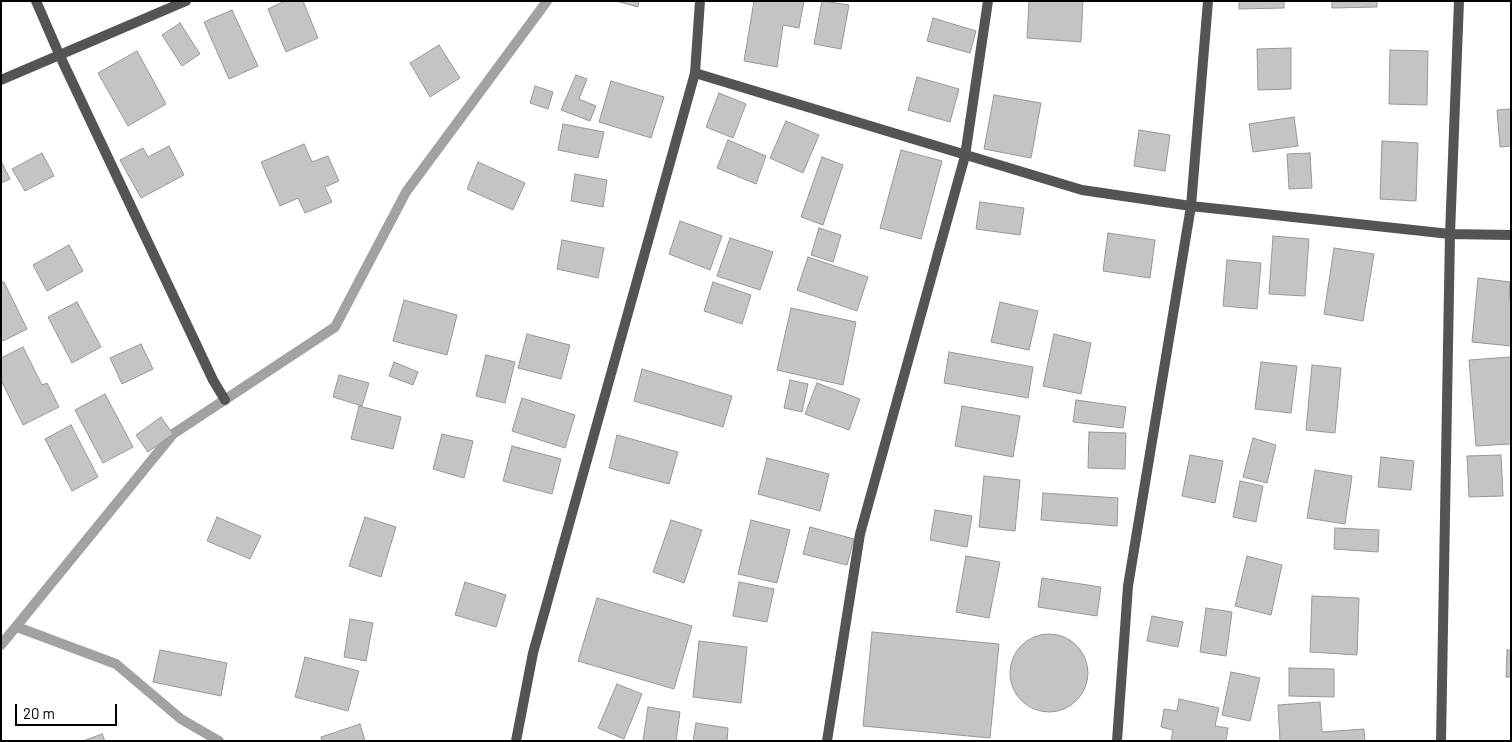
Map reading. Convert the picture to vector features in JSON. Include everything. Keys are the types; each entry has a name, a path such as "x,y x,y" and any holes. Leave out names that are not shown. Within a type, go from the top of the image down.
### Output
{"street":[{"path":"36,1 59,54 213,380 225,400"},
{"path":"1,80 186,1"},
{"path":"516,741 533,653 694,72 700,1"},
{"path":"828,741 860,534 965,156 988,1"},
{"path":"1117,741 1128,586 1191,206 1208,1"},
{"path":"1441,741 1450,234 1459,1"},
{"path":"694,72 965,156 1082,190 1191,206 1450,234 1511,235"}],"building":[{"path":"285,1 303,1 318,38 286,52 268,9"},
{"path":"616,1 639,1 638,7"},
{"path":"754,1 804,1 799,28 783,25 777,67 744,61"},
{"path":"822,1 849,5 841,49 814,44"},
{"path":"1029,1 1083,1 1081,42 1027,38"},
{"path":"1239,1 1284,1 1284,8 1239,9"},
{"path":"1332,1 1377,1 1377,7 1332,8"},
{"path":"232,10 258,66 229,79 204,22"},
{"path":"933,18 976,31 970,53 927,41"},
{"path":"180,23 200,54 182,66 162,35"},
{"path":"439,45 460,78 430,97 410,63"},
{"path":"1291,48 1291,89 1258,90 1257,49"},
{"path":"1390,50 1428,51 1427,105 1389,104"},
{"path":"137,51 166,104 128,126 98,73"},
{"path":"576,75 587,79 579,99 596,106 590,121 561,110"},
{"path":"917,77 959,89 950,122 908,110"},
{"path":"611,81 664,97 651,138 599,122"},
{"path":"535,86 553,92 548,109 530,103"},
{"path":"719,93 746,104 733,138 706,127"},
{"path":"994,95 1041,103 1031,158 984,149"},
{"path":"1511,109 1511,146 1500,147 1497,110"},
{"path":"1294,117 1298,146 1253,152 1249,124"},
{"path":"786,121 819,135 803,173 770,158"},
{"path":"563,124 604,132 598,158 558,150"},
{"path":"1139,130 1170,135 1165,171 1134,166"},
{"path":"728,140 766,156 756,184 717,168"},
{"path":"1382,141 1418,143 1416,201 1380,199"},
{"path":"304,144 312,162 328,156 339,181 325,187 332,202 305,213 298,198 280,206 261,162"},
{"path":"169,146 184,175 141,198 120,160 143,148 148,157"},
{"path":"901,150 942,161 921,239 880,228"},
{"path":"42,153 54,176 25,191 12,169"},
{"path":"1310,153 1312,188 1289,189 1287,154"},
{"path":"822,157 843,165 823,225 801,217"},
{"path":"1,161 10,179 1,183"},
{"path":"478,162 525,183 513,210 467,189"},
{"path":"575,174 607,180 603,207 571,201"},
{"path":"980,202 1024,208 1020,235 976,229"},
{"path":"680,221 722,236 710,270 669,254"},
{"path":"819,228 841,235 833,262 811,255"},
{"path":"1108,233 1155,240 1150,278 1103,271"},
{"path":"1273,236 1309,239 1305,296 1269,294"},
{"path":"730,238 773,252 760,290 717,276"},
{"path":"562,240 604,248 598,278 557,269"},
{"path":"69,245 83,271 47,291 33,265"},
{"path":"1334,248 1374,254 1363,321 1324,314"},
{"path":"808,257 868,277 857,311 797,290"},
{"path":"1227,260 1261,263 1257,309 1223,306"},
{"path":"1478,278 1510,282 1511,346 1472,342"},
{"path":"4,282 27,329 3,341 1,338 1,283"},
{"path":"713,282 751,295 742,324 704,311"},
{"path":"404,300 457,315 447,355 393,341"},
{"path":"77,302 101,347 72,363 48,317"},
{"path":"1000,302 1038,311 1029,350 991,342"},
{"path":"791,308 856,322 843,385 777,370"},
{"path":"527,334 570,345 561,379 518,368"},
{"path":"1054,334 1091,343 1081,394 1043,386"},
{"path":"141,344 153,369 122,384 110,358"},
{"path":"23,347 42,385 47,383 59,407 23,425 1,380 1,358"},
{"path":"949,352 1033,367 1028,398 944,383"},
{"path":"486,355 515,362 505,403 476,396"},
{"path":"1511,357 1511,444 1476,446 1469,360"},
{"path":"394,362 418,372 413,385 389,376"},
{"path":"1261,362 1297,366 1291,413 1255,409"},
{"path":"1312,365 1341,368 1335,433 1306,430"},
{"path":"642,369 732,396 723,427 634,401"},
{"path":"339,375 369,383 362,406 333,397"},
{"path":"790,380 808,384 802,412 784,408"},
{"path":"817,383 860,399 849,430 805,414"},
{"path":"105,394 133,447 103,463 75,410"},
{"path":"522,398 575,415 565,448 512,431"},
{"path":"1076,400 1126,407 1123,428 1073,422"},
{"path":"359,406 401,417 393,449 351,439"},
{"path":"962,406 1020,416 1013,457 955,446"},
{"path":"161,417 173,434 148,452 136,435"},
{"path":"71,425 98,477 72,491 45,439"},
{"path":"1089,432 1126,433 1125,469 1088,468"},
{"path":"442,434 473,441 464,478 433,469"},
{"path":"617,435 678,452 669,484 609,468"},
{"path":"1253,438 1276,445 1267,483 1243,477"},
{"path":"512,446 561,459 552,494 503,481"},
{"path":"1190,455 1223,461 1215,503 1182,496"},
{"path":"1501,455 1503,496 1469,497 1467,456"},
{"path":"1381,457 1414,461 1411,490 1378,487"},
{"path":"767,458 829,474 820,511 758,494"},
{"path":"1315,470 1352,476 1345,524 1307,518"},
{"path":"984,476 1020,480 1015,531 979,527"},
{"path":"1240,481 1263,486 1256,522 1233,517"},
{"path":"1043,493 1118,498 1117,526 1041,520"},
{"path":"935,510 972,516 967,547 930,540"},
{"path":"217,517 261,536 250,559 207,541"},
{"path":"365,517 396,527 381,577 349,566"},
{"path":"671,520 702,530 684,583 653,572"},
{"path":"751,520 790,530 777,583 738,574"},
{"path":"810,527 854,539 847,565 803,554"},
{"path":"1335,528 1379,530 1378,552 1334,549"},
{"path":"966,556 1000,562 989,618 956,612"},
{"path":"1247,556 1282,565 1271,615 1235,606"},
{"path":"1042,578 1101,587 1097,616 1038,607"},
{"path":"465,582 506,595 496,627 455,615"},
{"path":"739,582 774,589 767,622 733,616"},
{"path":"1312,596 1359,598 1357,655 1310,652"},
{"path":"597,598 692,626 674,689 578,661"},
{"path":"1206,608 1232,612 1226,656 1200,652"},
{"path":"1152,616 1183,622 1178,647 1147,641"},
{"path":"350,619 373,623 366,661 344,657"},
{"path":"872,632 999,644 990,738 863,726"},
{"path":"1049,634 1064,637 1081,651 1085,658 1088,673 1085,688 1071,705 1064,709 1049,712 1034,709 1017,695 1013,688 1010,673 1013,658 1027,641 1034,637"},
{"path":"699,641 747,647 741,703 693,697"},
{"path":"160,650 227,663 221,696 153,682"},
{"path":"1507,650 1511,650 1511,677 1506,677"},
{"path":"305,657 359,671 348,711 295,697"},
{"path":"1289,668 1334,669 1334,697 1289,696"},
{"path":"1231,672 1260,678 1250,721 1222,715"},
{"path":"617,684 642,694 624,739 598,728"},
{"path":"1179,699 1219,708 1215,726 1228,728 1226,741 1171,741 1173,730 1161,727 1164,709 1177,711"},
{"path":"1320,702 1322,732 1364,729 1365,741 1280,741 1278,705"},
{"path":"648,707 680,712 676,741 643,741"},
{"path":"696,723 728,728 727,741 693,741"},
{"path":"360,724 365,741 322,741 321,737"},
{"path":"102,734 105,741 83,741"}],"waterway":[{"path":"1,645 173,434 335,327 406,192 547,1"},
{"path":"17,627 116,664 181,719 219,741"}]}
